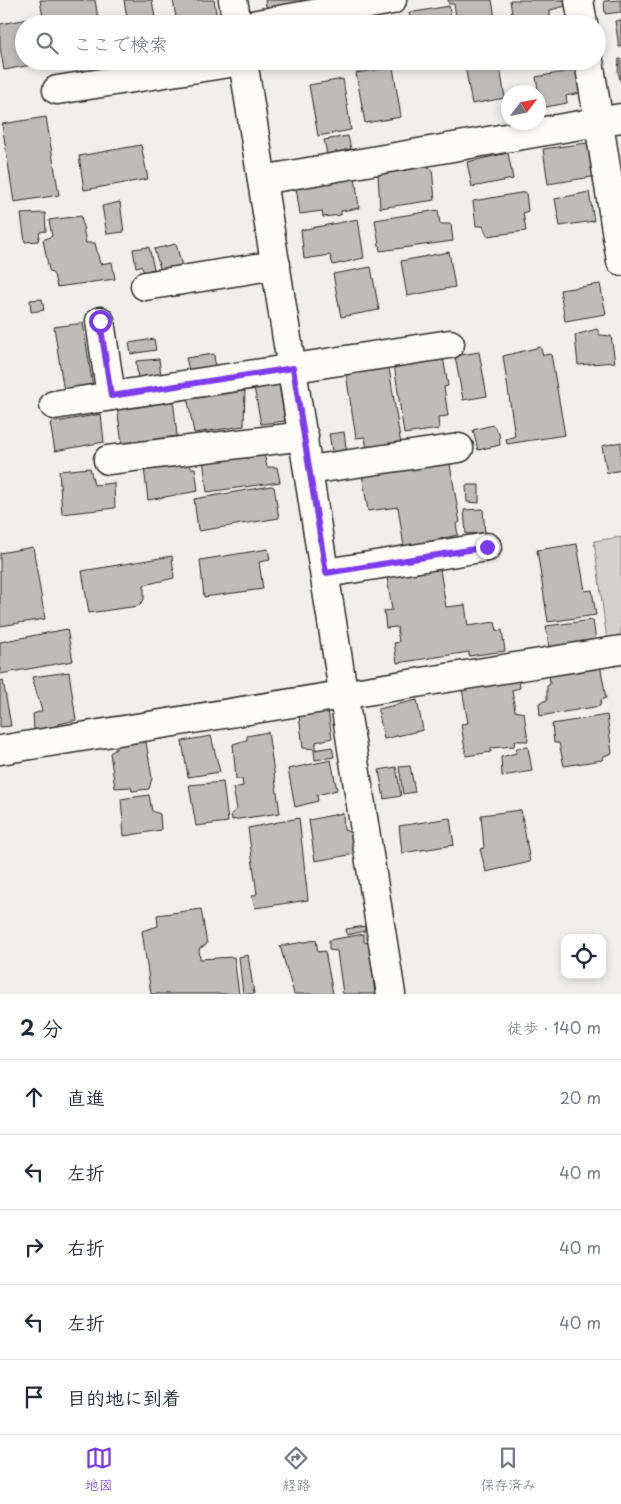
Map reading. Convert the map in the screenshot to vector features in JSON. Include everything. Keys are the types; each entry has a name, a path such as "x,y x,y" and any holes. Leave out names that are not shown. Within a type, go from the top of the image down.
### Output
{"street":[{"path":"233,0 236,15"},
{"path":"308,15 392,0"},
{"path":"579,0 582,15"},
{"path":"57,90 185,70"},
{"path":"244,70 346,694 392,994"},
{"path":"591,70 609,120 621,261"},
{"path":"262,180 609,120"},
{"path":"145,286 276,265"},
{"path":"100,321 111,396"},
{"path":"54,405 450,344"},
{"path":"108,460 304,436"},
{"path":"309,470 459,448"},
{"path":"326,573 487,547"},
{"path":"0,750 621,650"}],"shaded area":[{"path":"621,537 621,638 607,640 594,541"}],"building":[{"path":"40,0 95,0 98,15 42,15"},
{"path":"124,0 152,0 154,15 126,15"},
{"path":"173,0 214,0 216,15 176,15"},
{"path":"265,0 324,0 267,11"},
{"path":"448,0 492,0 494,15 456,15 454,4 449,4"},
{"path":"510,0 565,0 566,6 550,10 550,15 512,15"},
{"path":"621,0 621,12 605,14 604,1"},
{"path":"449,6 450,15 409,15 409,13"},
{"path":"621,20 621,47 619,47 615,21"},
{"path":"15,21 15,68 4,70 0,47 0,24"},
{"path":"619,59 621,59 621,83 618,72"},
{"path":"374,70 393,70 401,117 365,123 356,73"},
{"path":"466,70 500,70 503,85 501,85 501,99 472,104"},
{"path":"581,70 584,92 566,96 567,103 546,107 546,85 537,85 536,77"},
{"path":"343,79 351,130 318,136 309,85"},
{"path":"46,117 59,195 14,202 2,124"},
{"path":"348,136 351,149 327,154 324,140"},
{"path":"587,143 595,148 598,176 548,184 543,149"},
{"path":"141,145 148,179 84,190 79,156"},
{"path":"508,153 513,179 472,187 467,162"},
{"path":"424,165 432,169 435,200 380,208 378,174"},
{"path":"355,176 359,208 341,211 341,215 323,217 322,211 300,214 296,188"},
{"path":"526,192 528,211 523,213 526,231 487,236 483,226 476,226 473,201"},
{"path":"589,192 594,221 560,226 555,199"},
{"path":"120,202 124,232 107,234 102,206"},
{"path":"438,210 440,224 451,224 453,241 380,251 375,220"},
{"path":"45,213 46,231 40,232 38,241 25,242 21,214"},
{"path":"81,216 86,243 95,243 100,264 112,262 115,279 57,287 54,275 49,270 43,240 52,236 49,220"},
{"path":"358,219 364,258 333,265 330,255 304,259 301,230"},
{"path":"176,244 182,266 161,271 154,249"},
{"path":"149,247 154,269 144,272 141,266 136,267 133,249"},
{"path":"449,252 455,287 407,296 401,261"},
{"path":"371,267 379,310 341,317 333,274"},
{"path":"600,284 606,314 565,321 560,290"},
{"path":"42,299 44,310 31,312 30,300"},
{"path":"83,323 93,388 64,392 54,327"},
{"path":"597,329 600,335 611,336 615,362 578,365 575,335"},
{"path":"154,339 156,350 131,354 129,343"},
{"path":"540,347 543,355 551,354 565,435 507,444 506,439 515,436 503,356"},
{"path":"479,352 487,396 463,400 455,356"},
{"path":"214,354 215,366 189,370 186,358"},
{"path":"443,357 448,386 444,387 448,416 438,417 439,429 404,434 394,364"},
{"path":"159,359 161,376 138,379 136,361"},
{"path":"389,368 401,445 367,450 365,437 356,438 346,374"},
{"path":"279,384 285,421 261,424 254,387"},
{"path":"245,389 244,426 194,433 187,396"},
{"path":"173,398 177,436 122,444 117,407"},
{"path":"101,414 104,442 55,451 50,423"},
{"path":"493,425 499,433 500,445 478,450 473,430"},
{"path":"344,432 347,455 333,457 329,434"},
{"path":"621,442 621,470 607,473 602,446"},
{"path":"263,449 267,467 277,467 280,482 207,492 203,458"},
{"path":"189,459 191,468 195,468 198,491 148,500 144,468"},
{"path":"449,459 460,522 456,524 458,535 404,547 398,507 368,511 362,474"},
{"path":"90,468 94,485 114,483 115,508 62,514 59,471"},
{"path":"466,485 479,485 479,503 467,502"},
{"path":"274,487 279,518 199,531 194,499"},
{"path":"483,509 485,533 466,534 464,510"},
{"path":"577,544 585,591 592,590 596,615 548,622 537,550"},
{"path":"33,547 45,619 0,626 0,553"},
{"path":"268,549 270,560 259,562 263,589 204,597 200,560"},
{"path":"172,556 174,578 144,585 144,600 138,606 89,613 82,571"},
{"path":"440,569 446,607 465,605 468,626 495,622 497,631 502,630 505,651 469,656 469,652 397,663 394,643 399,642 397,627 386,628 384,611 392,610 387,577"},
{"path":"593,620 596,641 549,647 546,626"},
{"path":"67,629 73,661 0,674 0,642"},
{"path":"600,664 606,698 601,700 600,706 540,716 539,703 547,700 547,686 550,684 549,671"},
{"path":"69,672 76,720 59,724 55,729 34,731 33,714 42,711 32,677"},
{"path":"3,680 11,726 0,727 0,681"},
{"path":"519,681 520,688 512,690 515,711 524,713 528,741 515,741 514,746 491,748 491,752 466,756 461,724 468,723 462,689"},
{"path":"417,700 423,730 384,739 378,709"},
{"path":"328,710 332,738 316,742 316,749 303,748 299,715"},
{"path":"607,715 612,753 604,756 602,760 564,766 559,743 554,743 552,724"},
{"path":"268,732 280,813 232,820 231,814 237,809 233,788 243,786 242,779 236,779 233,744 247,740 247,736"},
{"path":"211,736 220,772 188,777 182,741"},
{"path":"146,742 152,778 149,789 132,791 131,787 115,788 110,753 116,749 116,744"},
{"path":"332,747 334,757 315,760 314,750"},
{"path":"528,747 532,771 502,776 501,757 516,753 517,748"},
{"path":"331,760 337,790 317,795 318,801 295,807 288,769"},
{"path":"410,766 415,792 403,794 399,767"},
{"path":"396,767 401,796 384,799 379,770"},
{"path":"223,782 228,822 196,826 189,785"},
{"path":"149,795 152,811 160,814 161,830 124,836 121,799"},
{"path":"521,810 530,862 486,872 480,849 484,848 481,815"},
{"path":"343,813 344,830 350,832 355,854 315,861 309,820"},
{"path":"299,818 308,900 255,908 252,896 257,894 248,828"},
{"path":"450,818 454,845 402,853 399,826"},
{"path":"201,909 207,944 199,949 200,959 234,957 239,994 151,994 142,931 158,926 157,915"},
{"path":"365,926 365,931 347,935 346,929"},
{"path":"364,934 364,942 369,943 375,994 343,994 337,951 329,950 329,940"},
{"path":"316,940 318,952 325,951 333,994 294,994 280,946"},
{"path":"248,955 254,994 243,994 239,957"}],"route":[{"path":"100,321 111,396 293,368 326,573 487,547"}]}
